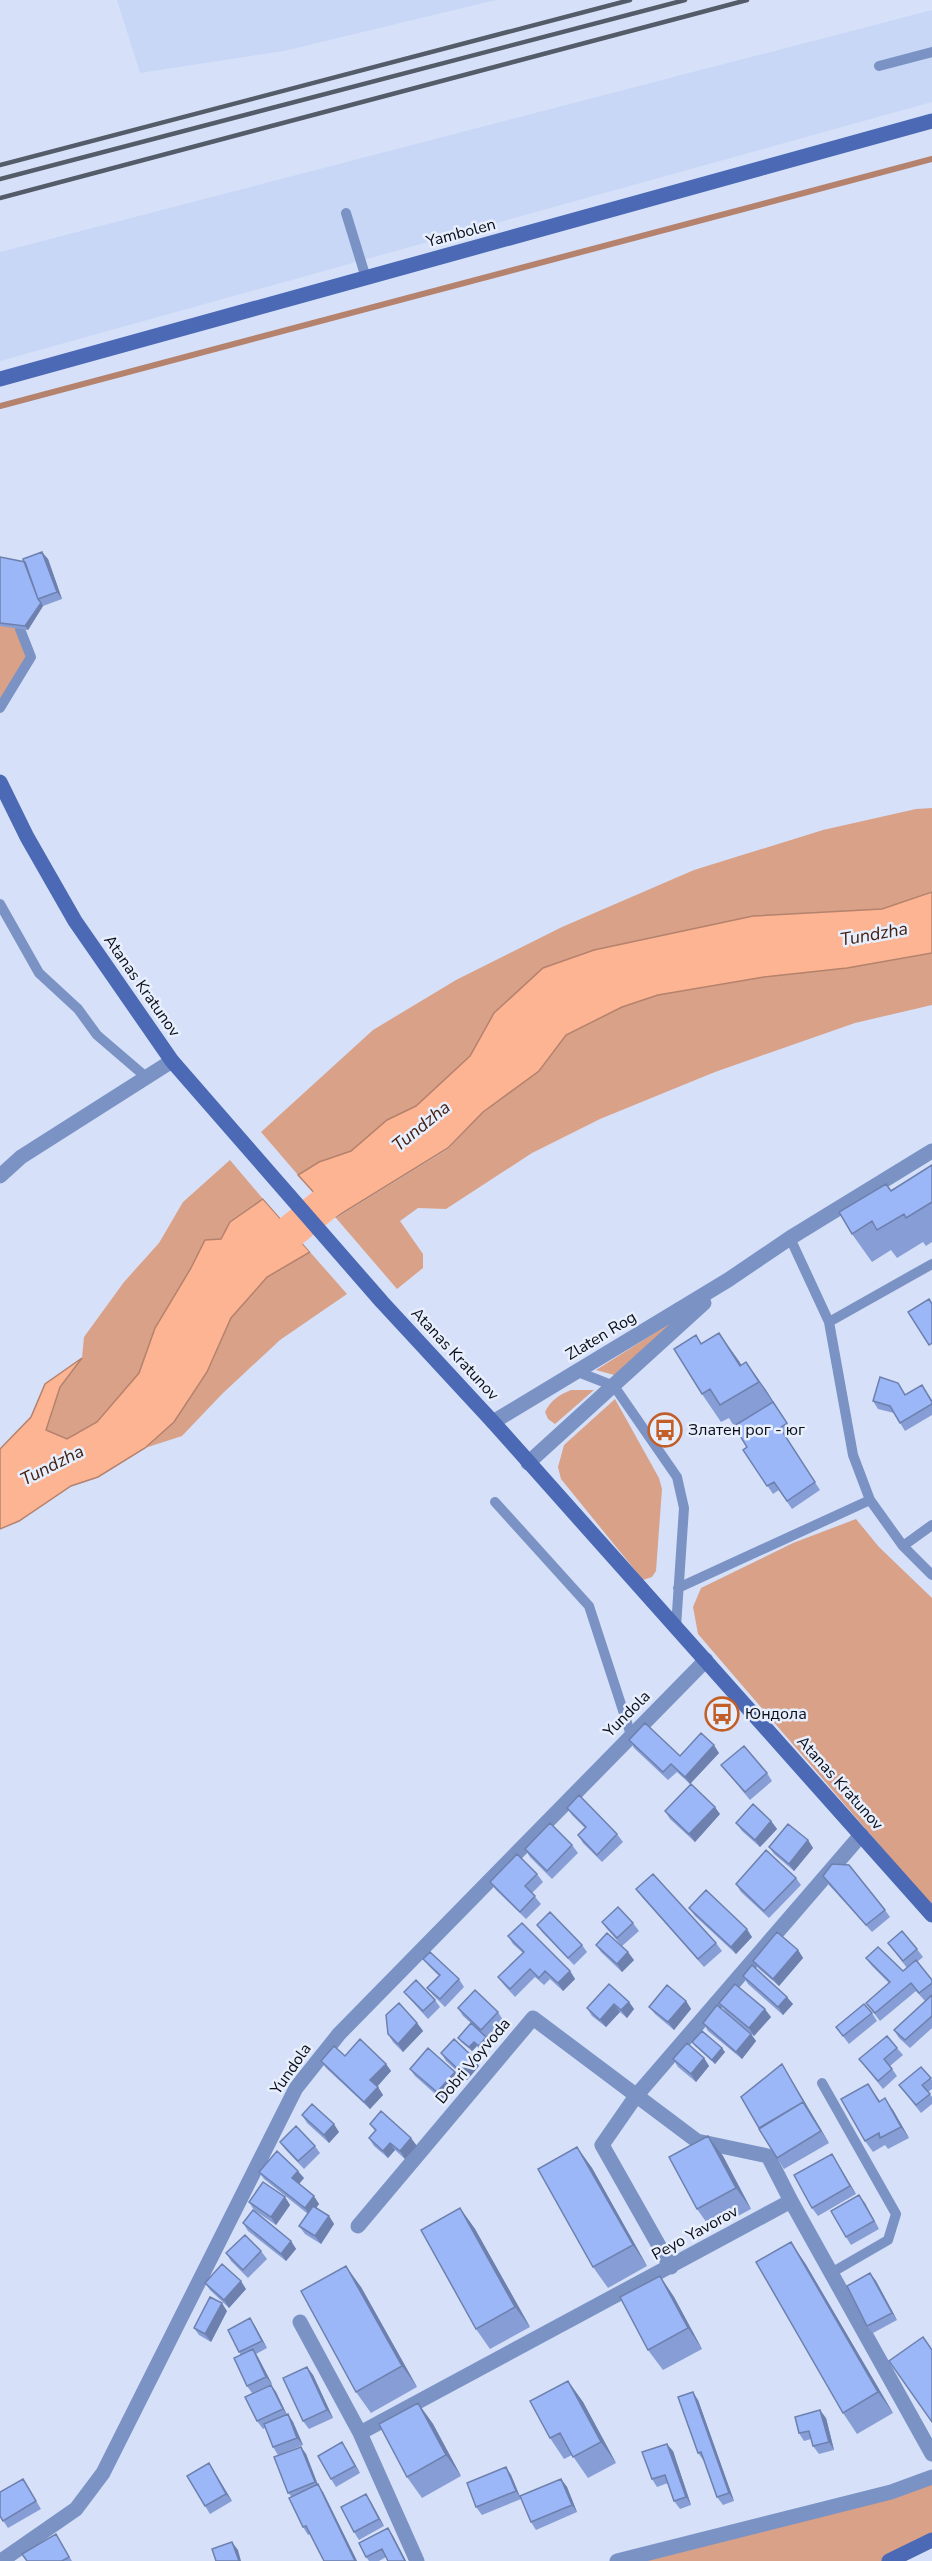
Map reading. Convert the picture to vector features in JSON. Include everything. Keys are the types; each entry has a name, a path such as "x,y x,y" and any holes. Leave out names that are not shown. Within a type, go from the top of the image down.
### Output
{"main road":[{"name":"Yambolen","path":"0,379 932,121"},
{"name":"Atanas Kratunov","path":"0,782 27,837 75,921 172,1061 382,1302 493,1422 932,1915"},
{"path":"890,2561 932,2540"}],"street":[{"path":"0,1176 21,1157 172,1061"},
{"name":"Zlaten Rog","path":"493,1422 728,1281 790,1238 932,1151"},
{"name":"Zlaten Rog","path":"528,1462 728,1281"},
{"name":"Yundola","path":"1,2561 76,2509 103,2473 296,2088 339,2034 705,1660"},
{"path":"670,2267 602,2145 636,2096 861,1835"},
{"name":"Dobri Voyvoda","path":"358,2226 533,2018 697,2141 768,2156 791,2201"},
{"path":"791,2201 932,2454"},
{"name":"Peyo Yavorov","path":"360,2433 791,2201"},
{"path":"300,2322 360,2433 417,2561"},
{"path":"616,2561 891,2492 932,2477"}],"lane":[{"path":"879,66 932,52"},
{"path":"345,213 366,278"},
{"path":"0,708 31,657 20,629"},
{"path":"0,904 39,973 78,1010 97,1035 146,1077"},
{"path":"790,1238 830,1322 853,1455 870,1500 903,1546 932,1575"},
{"path":"830,1322 932,1263"},
{"path":"578,1372 614,1386 677,1477 684,1508 676,1627"},
{"path":"678,1588 870,1500"},
{"path":"495,1502 589,1606 631,1735"},
{"path":"903,1546 932,1525"},
{"path":"822,2083 896,2214 888,2240 831,2273"}],"shaded area":[{"path":"117,0 496,0 284,51 140,73"},
{"path":"932,10 932,102 0,361 0,252"},
{"path":"0,572 31,657 0,708"},
{"path":"932,808 932,892 882,909 753,916 594,950 543,968 494,1013 470,1056 416,1106 387,1120 351,1152 319,1162 298,1175 261,1132 373,1030 456,980 562,927 694,870 823,830 916,809"},
{"path":"932,953 932,1005 855,1023 715,1072 600,1119 532,1153 446,1209 418,1208 400,1221 423,1254 423,1268 397,1289 336,1218 448,1149 483,1112 539,1071 566,1035 622,1007 658,995 764,976 847,968"},
{"path":"230,1160 263,1199 230,1222 221,1239 205,1240 155,1328 139,1373 97,1422 67,1440 46,1430 60,1387 82,1358 84,1337 124,1282 159,1243 183,1202"},
{"path":"310,1252 347,1294 280,1340 222,1394 182,1436 145,1448 174,1422 207,1372 231,1318 267,1277"},
{"path":"683,1315 614,1375 596,1370"},
{"path":"571,1390 594,1390 555,1424 548,1419 545,1412 556,1398"},
{"path":"615,1399 659,1478 662,1489 656,1571 652,1577 643,1580 561,1479 558,1467 564,1445"},
{"path":"856,1519 879,1547 932,1598 932,1906 698,1634 693,1607 701,1588 793,1543"},
{"path":"932,2477 932,2540 889,2561 617,2561"}],"water":[{"path":"932,892 932,953 847,968 764,977 658,995 622,1007 566,1035 539,1071 483,1112 448,1148 336,1217 298,1175 319,1162 351,1151 387,1120 416,1106 470,1056 494,1013 543,968 594,950 753,916 882,909"},
{"path":"263,1199 310,1252 267,1277 231,1318 207,1372 174,1422 145,1448 98,1477 71,1486 19,1521 0,1529 0,1449 31,1417 45,1384 82,1358 60,1387 46,1430 67,1439 97,1422 139,1373 155,1328 205,1240 221,1239 230,1222"}],"pier":[{"path":"261,1196 266,1197 312,1250 312,1254"}],"building":[{"path":"42,552 57,592 38,599 23,559"},
{"path":"0,557 25,562 41,603 25,626 0,623"},
{"path":"932,1165 932,1202 906,1218 904,1214 877,1230 872,1221 852,1234 839,1212 886,1184 891,1191"},
{"path":"929,1299 932,1304 932,1343 929,1345 908,1312"},
{"path":"719,1333 740,1366 746,1362 759,1382 720,1405 710,1389 702,1394 674,1349 696,1335 701,1344"},
{"path":"880,1377 898,1383 905,1395 922,1385 932,1404 900,1423 890,1406 873,1401"},
{"path":"773,1402 787,1423 780,1428 815,1482 787,1501 774,1482 767,1486 743,1450 747,1447 734,1426"},
{"path":"645,1723 680,1756 701,1733 714,1745 685,1777 671,1764 663,1772 629,1740"},
{"path":"744,1746 767,1773 745,1792 721,1765"},
{"path":"691,1784 715,1807 689,1834 665,1811"},
{"path":"579,1795 617,1834 597,1855 578,1835 586,1827 567,1808"},
{"path":"753,1804 771,1821 755,1840 736,1823"},
{"path":"550,1823 572,1845 547,1871 525,1849"},
{"path":"788,1824 808,1840 789,1864 769,1847"},
{"path":"766,1850 796,1878 764,1911 736,1884"},
{"path":"517,1854 537,1874 525,1886 535,1896 520,1912 490,1882"},
{"path":"832,1864 849,1865 885,1910 866,1925 823,1876"},
{"path":"653,1874 716,1943 698,1959 636,1889"},
{"path":"706,1890 747,1929 731,1947 689,1908"},
{"path":"618,1907 633,1923 617,1938 602,1922"},
{"path":"550,1912 582,1945 568,1958 537,1925"},
{"path":"522,1923 570,1971 558,1983 545,1971 539,1978 530,1969 510,1989 498,1977 524,1952 508,1936"},
{"path":"902,1931 917,1949 903,1961 888,1943"},
{"path":"777,1932 798,1950 773,1979 753,1961"},
{"path":"607,1933 628,1952 617,1964 596,1945"},
{"path":"878,1947 903,1971 916,1960 932,1983 919,1993 911,1983 875,2013 866,2003 890,1982 866,1958"},
{"path":"430,1952 459,1979 440,1999 427,1988 440,1975 423,1959"},
{"path":"752,1965 787,1997 778,2007 743,1976"},
{"path":"416,1980 435,2000 423,2011 404,1992"},
{"path":"609,1984 629,2002 621,2010 614,2004 600,2020 587,2008"},
{"path":"735,1984 765,2009 749,2028 719,2003"},
{"path":"667,1985 686,2001 668,2022 649,2007"},
{"path":"475,1990 498,2012 481,2030 458,2008"},
{"path":"932,1995 932,2016 905,2040 894,2030"},
{"path":"399,2003 417,2023 398,2044 388,2034 386,2015"},
{"path":"864,2004 872,2013 843,2036 836,2027"},
{"path":"717,2005 751,2034 736,2052 703,2023"},
{"path":"471,2023 486,2037 479,2046 474,2042 469,2047 458,2038"},
{"path":"702,2031 722,2048 712,2060 692,2042"},
{"path":"887,2036 897,2048 884,2059 892,2069 878,2081 859,2059"},
{"path":"360,2039 386,2064 370,2080 378,2087 364,2102 321,2061 334,2046 345,2056"},
{"path":"454,2039 474,2058 461,2072 441,2053"},
{"path":"687,2043 704,2058 691,2074 673,2059"},
{"path":"428,2048 455,2072 437,2092 410,2069"},
{"path":"782,2064 806,2106 803,2102 759,2128 741,2097"},
{"path":"921,2067 931,2078 922,2085 930,2094 916,2105 899,2085"},
{"path":"868,2084 879,2102 885,2098 901,2127 880,2138 879,2133 865,2141 841,2099"},
{"path":"803,2102 821,2131 777,2158 759,2129"},
{"path":"312,2104 334,2124 324,2135 302,2115"},
{"path":"381,2111 411,2138 400,2151 390,2143 383,2151 369,2138 376,2130 370,2124"},
{"path":"296,2126 315,2146 298,2161 280,2142"},
{"path":"708,2136 736,2188 697,2209 669,2157"},
{"path":"577,2147 633,2245 593,2267 538,2169"},
{"path":"277,2151 298,2171 292,2178 314,2196 305,2208 259,2172"},
{"path":"832,2154 850,2186 812,2208 794,2175"},
{"path":"263,2182 285,2197 271,2217 249,2202"},
{"path":"859,2195 874,2221 846,2237 831,2211"},
{"path":"313,2206 329,2216 315,2236 299,2226"},
{"path":"460,2208 515,2307 476,2329 421,2230"},
{"path":"253,2210 291,2241 281,2254 243,2223"},
{"path":"245,2235 261,2251 243,2270 226,2253"},
{"path":"791,2242 878,2392 843,2413 756,2262"},
{"path":"222,2264 241,2281 224,2300 205,2283"},
{"path":"346,2266 402,2366 356,2392 301,2291"},
{"path":"870,2273 892,2313 867,2326 847,2286"},
{"path":"660,2276 688,2328 648,2350 620,2297"},
{"path":"210,2297 222,2303 205,2334 194,2328"},
{"path":"250,2318 262,2341 239,2352 228,2330"},
{"path":"923,2337 932,2350 932,2422 889,2361"},
{"path":"253,2349 266,2377 247,2386 234,2358"},
{"path":"307,2367 327,2410 303,2421 283,2378"},
{"path":"568,2381 601,2442 573,2457 560,2433 550,2438 530,2401"},
{"path":"271,2385 283,2409 257,2421 245,2397"},
{"path":"693,2392 729,2493 717,2497 678,2397"},
{"path":"418,2403 446,2455 407,2477 379,2424"},
{"path":"820,2410 829,2442 813,2446 809,2431 799,2433 795,2417"},
{"path":"288,2414 297,2438 273,2447 264,2424"},
{"path":"342,2442 355,2466 331,2479 318,2456"},
{"path":"667,2444 686,2497 674,2501 665,2475 652,2479 642,2452"},
{"path":"301,2447 315,2482 288,2493 274,2457"},
{"path":"209,2463 226,2494 205,2506 187,2476"},
{"path":"506,2467 516,2491 476,2507 467,2483"},
{"path":"23,2479 36,2501 3,2521 0,2516 0,2492"},
{"path":"561,2479 572,2505 531,2522 520,2496"},
{"path":"318,2484 355,2561 324,2561 306,2526 303,2527 289,2498"},
{"path":"366,2494 379,2519 354,2532 341,2507"},
{"path":"388,2528 405,2561 388,2561 382,2549 366,2557 359,2543"},
{"path":"56,2534 69,2557 62,2561 27,2561 22,2554"},
{"path":"232,2542 239,2561 216,2561 212,2549"}],"waterway":[{"path":"0,406 932,159"},
{"name":"Tundzha","path":"254,1261 362,1174"}],"railway":[{"path":"0,165 630,0"},
{"path":"0,179 685,0"},
{"path":"0,198 747,0"}],"place":[{"name":"Златен рог - юг","path":"665,1430"},
{"name":"Юндола","path":"722,1714"}]}
